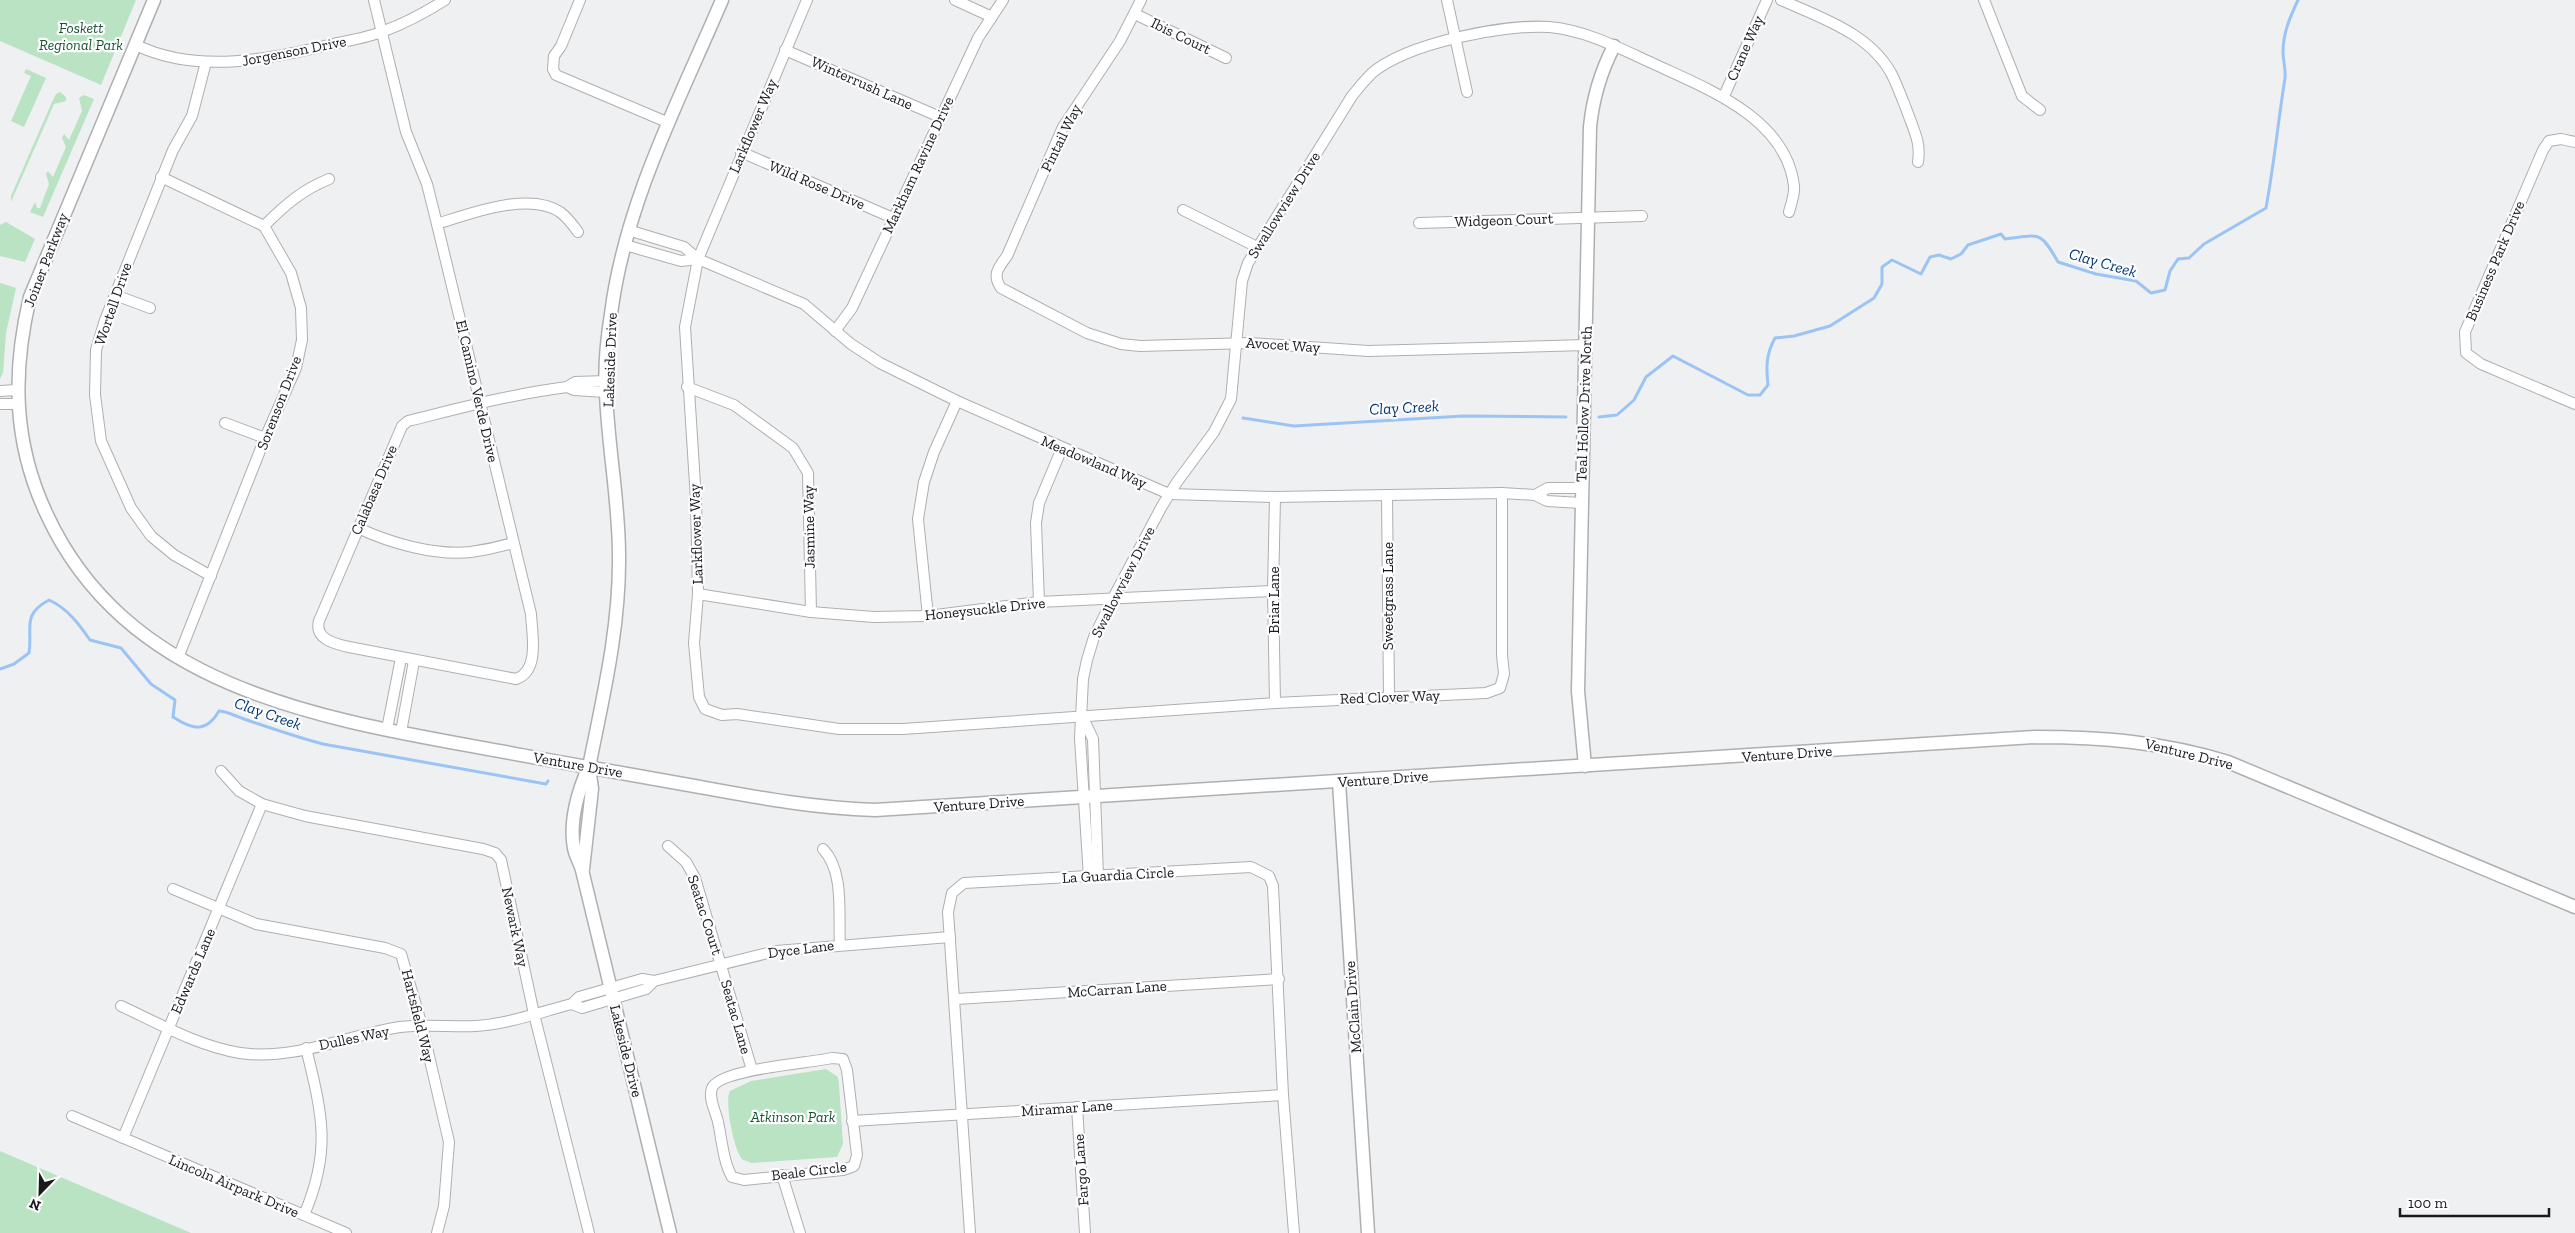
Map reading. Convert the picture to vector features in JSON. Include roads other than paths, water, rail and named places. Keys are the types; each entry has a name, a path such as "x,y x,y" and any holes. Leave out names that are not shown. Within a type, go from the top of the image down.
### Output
{"street":[{"name":"Joiner Parkway","path":"154,0 30,297 20,350 17,390 25,449 37,492 62,544 95,590 126,621 178,658"},
{"name":"El Camino Verde Drive","path":"374,0 406,132 427,184 531,614 532,659 524,676 516,679 401,658"},
{"name":"Jorgenson Drive","path":"136,44 156,54 206,62 238,62 300,52 383,32 419,16 445,0"},
{"path":"580,0 561,46 554,56 553,69 556,75 669,123"},
{"name":"Lakeside Drive","path":"670,1233 582,870 574,848 574,828 580,787 589,767 614,637 619,577 619,531 606,386 611,313 628,230 637,202 722,0"},
{"name":"Larkflower Way","path":"807,0 741,152 698,259 685,327 687,387 696,500 698,594 694,643 699,697 705,709 722,715 737,714 840,729 903,729 1083,717"},
{"path":"955,0 992,16"},
{"name":"Markham Ravine Drive","path":"835,331 852,308 978,38 1003,0"},
{"name":"Pintail Way","path":"996,282 996,271 1007,256 1063,127 1135,14 1140,0"},
{"path":"1447,0 1467,92"},
{"name":"Crane Way","path":"1724,96 1767,0"},
{"path":"1781,0 1849,32 1868,46 1882,61 1894,78 1920,146 1918,162"},
{"path":"1984,0 2022,96 2040,110"},
{"name":"Ibis Court","path":"1135,14 1226,58"},
{"name":"Swallowview Drive","path":"1094,877 1090,797 1093,739 1083,717 1083,680 1094,637 1169,494 1214,432 1228,409 1231,399 1242,281 1257,247 1352,96 1372,73 1418,48 1455,39 1510,29 1550,27 1571,30 1614,46 1724,96 1757,122 1781,150 1794,188 1789,212"},
{"name":"Teal Hollow Drive North","path":"1585,766 1578,691 1590,127 1593,100 1598,80 1614,46"},
{"name":"Winterrush Lane","path":"785,50 940,117"},
{"name":"Wortell Drive","path":"206,62 192,116 173,150 161,177 115,295 96,350 95,395 101,441 124,494 151,536 174,555 211,576"},
{"name":"Business Park Drive","path":"2575,142 2561,139 2549,141 2543,150 2465,332 2466,353 2481,364 2575,404"},
{"name":"Wild Rose Drive","path":"741,152 893,218"},
{"path":"161,177 264,226 290,200 308,188 329,179"},
{"path":"437,224 503,206 526,203 539,204 559,211 578,232"},
{"path":"1183,210 1257,247"},
{"name":"Widgeon Court","path":"1419,223 1642,216"},
{"name":"Sorenson Drive","path":"178,658 265,438 296,368 302,340 301,308 291,273 264,226"},
{"name":"Meadowland Way","path":"628,230 684,247 698,259 804,304 850,344 880,363 957,401 1169,494 1275,497 1502,493 1535,495 1547,501 1582,503"},
{"name":"Meadowland Way","path":"625,245 681,261 698,259"},
{"name":"Avocet Way","path":"996,282 1000,288 1104,341 1140,346 1237,342 1303,345 1368,351 1586,345"},
{"path":"115,295 150,308"},
{"name":"Calabasa Drive","path":"401,658 335,643 325,639 317,628 402,426 408,421 480,402 567,387 575,382 606,386"},
{"name":"Jasmine Way","path":"687,387 734,405 794,448 808,473 811,612"},
{"path":"0,391 17,390"},
{"path":"928,616 918,519 924,482 934,452 957,401"},
{"path":"0,404 18,404"},
{"path":"225,422 265,438"},
{"path":"1040,602 1036,524 1039,503 1062,448"},
{"name":"Meadowland Way","path":"1535,495 1548,488 1582,488"},
{"name":"Red Clover Way","path":"1083,717 1389,696 1486,693 1500,688 1504,674 1502,655 1502,493"},
{"name":"Sweetgrass Lane","path":"1387,496 1389,696"},
{"name":"Briar Lane","path":"1275,497 1273,591 1275,703"},
{"path":"358,528 390,541 451,552 470,552 513,543"},
{"name":"Honeysuckle Drive","path":"698,594 811,612 874,617 928,616 1040,602 1273,591"},
{"name":"Venture Drive","path":"178,658 217,677 276,701 335,719 792,804 826,808 892,809 2035,737 2091,737 2141,742 2199,753 2261,775 2575,907"},
{"path":"387,729 401,658"},
{"path":"401,732 414,660"},
{"name":"Newark Way","path":"221,772 239,791 262,804 305,816 483,849 494,853 500,860 534,1014 589,1233"},
{"name":"McClain Drive","path":"1339,782 1368,1233"},
{"name":"Edwards Lane","path":"123,1138 262,804"},
{"name":"Seatac Court","path":"668,846 686,862 695,878 720,963"},
{"path":"823,849 833,862 836,874 840,945"},
{"name":"La Guardia Circle","path":"970,1233 956,999 950,937 949,900 957,887 964,883 1250,867 1261,870 1270,876 1273,886 1279,979 1283,1095 1294,1233"},
{"name":"Hartsfield Way","path":"173,889 219,910 268,927 394,950 404,960 422,1026 449,1142 444,1206 437,1233"},
{"name":"Dyce Lane","path":"612,994 646,989 654,981 720,963 776,951 950,937"},
{"name":"Seatac Lane","path":"720,963 752,1070"},
{"name":"McCarran Lane","path":"956,999 1279,979"},
{"name":"Dulles Way","path":"121,1006 208,1046 241,1053 270,1055 400,1028 475,1026 506,1022 572,1004 582,1008 612,994"},
{"path":"304,1215 319,1178 323,1130 320,1107 306,1048"},
{"name":"Beale Circle","path":"832,1058 843,1059 847,1070 852,1121 857,1155 854,1166 843,1170 744,1180 732,1177 726,1167 711,1099 712,1087 721,1078 752,1070 832,1058"},
{"name":"Miramar Lane","path":"852,1121 1283,1095"},
{"name":"Fargo Lane","path":"1077,1107 1086,1233"},
{"name":"Lincoln Airpark Drive","path":"72,1116 346,1233"},
{"path":"782,1175 800,1233"}],"waterway":[{"name":"Clay Creek","path":"1599,417 1617,415 1634,400 1646,377 1673,356 1748,395 1760,395 1768,385 1767,361 1775,338 1794,336 1830,326 1874,298 1882,284 1882,267 1892,260 1921,274 1930,257 1939,255 1951,259 1961,254 1968,245 2001,234 2005,239 2026,236 2038,237 2047,244 2058,262 2096,274 2136,281 2151,293 2165,290 2170,271 2178,259 2189,258 2204,244 2266,208 2285,78 2284,38 2298,0"},
{"name":"Clay Creek","path":"1243,418 1294,426 1463,416 1566,417"},
{"name":"Clay Creek","path":"0,669 14,664 29,653 31,617 40,606 49,600 67,612 90,640 121,648 151,684 175,700 173,717 187,725 193,727 204,726 219,711 323,744 546,784 548,781"}],"park label":[{"name":"Foskett Regional Park","path":"81,36"},
{"name":"Atkinson Park","path":"793,1117"}]}
